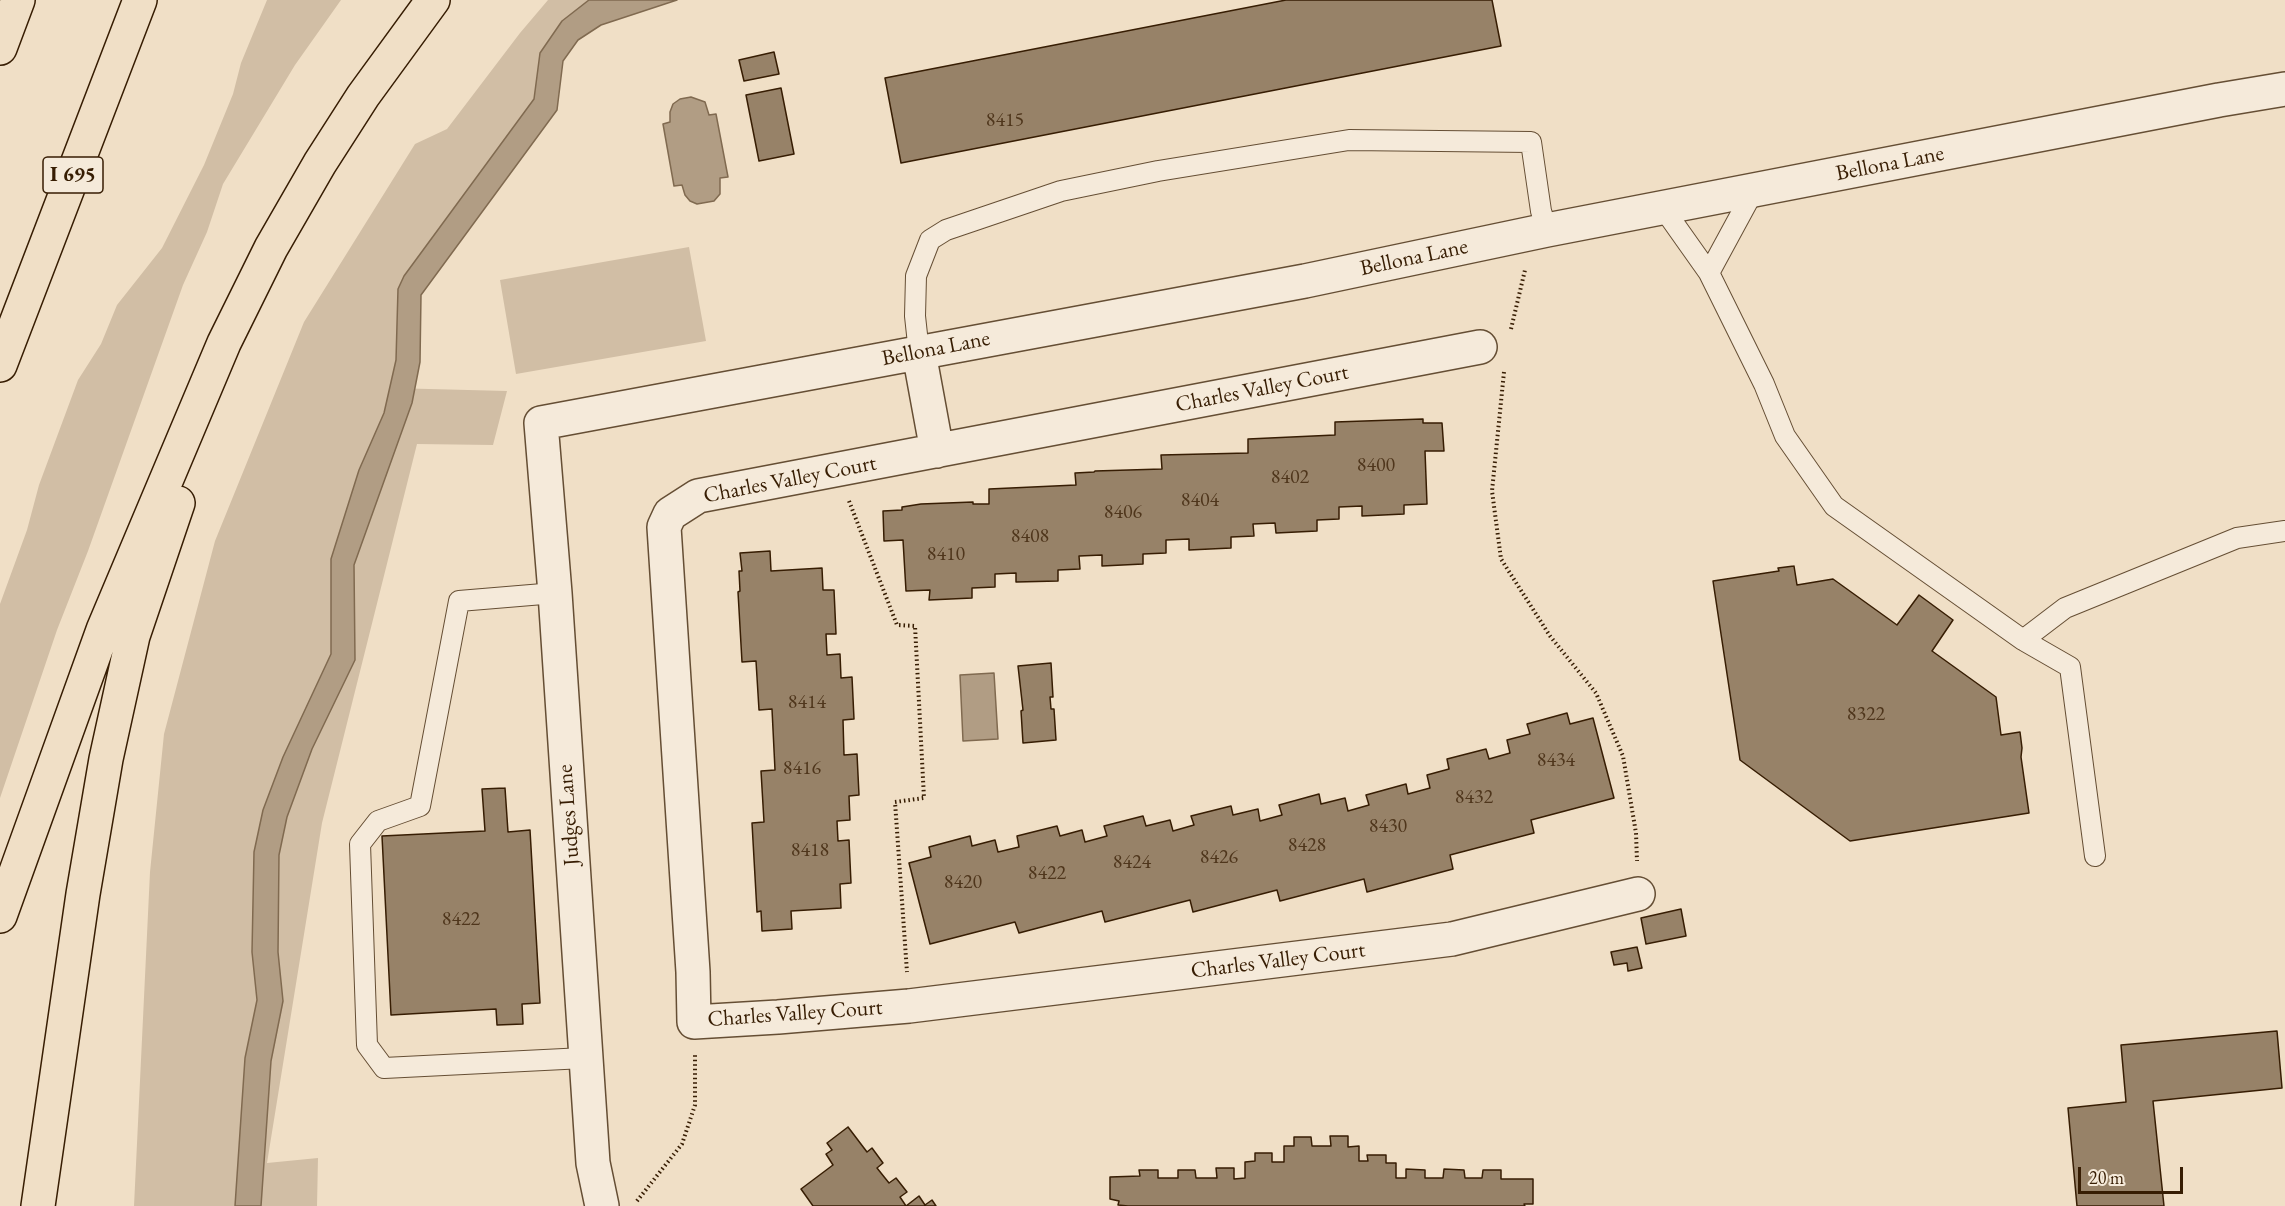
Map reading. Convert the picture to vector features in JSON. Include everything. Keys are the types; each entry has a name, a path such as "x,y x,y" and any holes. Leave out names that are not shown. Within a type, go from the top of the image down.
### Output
{"highway":[{"path":"0,48 18,0"},
{"name":"I 695","path":"2,364 140,0"},
{"path":"0,916 103,630 224,343 272,248 320,163 363,96 433,0"},
{"path":"38,1206 83,894 106,759 133,636 190,466 224,343"}],"street":[{"name":"Bellona Lane","path":"541,423 1305,281 1754,190 2285,89"},
{"path":"919,352 937,451"},
{"name":"Charles Valley Court","path":"1493,355 937,451 698,496 670,514 664,527 693,972 694,1022 909,1006 1452,939 1638,894"},
{"name":"Judges Lane","path":"541,423 555,593 592,1163 602,1206"}],"lane":[{"path":"919,352 915,316 916,276 930,240 946,230 1061,191 1242,156 1349,140 1531,142 1541,211 1541,232"},
{"path":"1709,273 1754,190"},
{"path":"1663,208 1709,273 1764,384 1785,436 1834,506 2023,640 2070,667 2095,856"},
{"path":"2023,640 2065,608 2237,538 2285,531"},
{"path":"555,593 459,601 420,806 378,821 360,844 367,1045 384,1068 584,1058"}],"path":[{"path":"1510,331 1541,232"},
{"path":"1493,355 1492,491 1502,559 1550,636 1596,693 1623,756 1636,833 1638,894"},
{"path":"836,470 897,625 915,626 924,798 895,801 909,1006"},
{"path":"632,1206 682,1144 695,1105 694,1022"}],"shaded area":[{"path":"267,0 341,0 295,65 223,184 207,232 183,285 88,551 57,630 0,798 0,604 27,530 39,485 78,380 101,344 117,305 162,248 204,165 233,94 241,63"},
{"path":"548,0 589,0 562,21 540,53 534,99 404,276 398,289 396,360 390,388 507,391 493,445 417,444 322,823 267,1163 318,1158 317,1206 134,1206 150,872 164,734 215,541 304,322 415,144 447,129"},
{"path":"589,0 677,0 601,25 578,40 563,61 557,110 421,295 420,362 412,403 354,565 355,660 312,749 287,817 279,855 278,952 283,1001 271,1061 261,1206 235,1206 245,1058 257,1000 252,952 254,852 263,810 283,757 331,654 331,559 359,470 384,413 396,360 398,289 404,276 534,99 540,53 562,21"},
{"path":"691,97 705,102 709,115 716,114 728,177 720,178 720,194 714,201 697,204 685,195 682,185 674,186 663,124 670,122 673,104 680,99"},
{"path":"689,247 706,341 516,374 500,280"},
{"path":"994,673 998,739 963,741 960,675"}],"building":[{"path":"1286,0 1492,0 1501,46 901,163 885,78"},
{"path":"774,52 779,74 744,81 739,60"},
{"path":"781,88 794,154 759,161 746,95"},
{"path":"1423,419 1423,423 1442,423 1444,451 1425,451 1427,504 1404,505 1404,514 1362,516 1362,506 1339,507 1339,519 1317,520 1317,531 1276,533 1275,523 1253,524 1254,536 1231,537 1231,548 1189,550 1189,539 1166,540 1166,553 1143,554 1143,564 1102,566 1102,555 1079,556 1080,569 1058,570 1058,581 1016,582 1016,573 995,574 995,587 972,588 972,598 929,600 930,590 906,591 903,540 884,541 883,511 902,510 902,507 921,504 973,502 973,504 989,504 989,489 1076,485 1075,473 1162,469 1161,455 1248,453 1248,439 1335,435 1335,422"},
{"path":"770,551 771,571 822,568 823,590 834,590 836,634 826,634 827,655 840,654 841,678 852,677 854,719 843,720 844,755 857,754 859,795 849,796 850,820 837,821 838,841 849,840 851,883 840,884 841,908 791,911 792,929 762,931 761,911 757,912 752,823 764,822 761,771 775,770 772,709 759,710 756,661 742,662 738,592 740,591 739,571 742,571 740,553"},
{"path":"1794,566 1797,585 1833,579 1897,625 1919,595 1953,620 1932,651 1996,697 2001,735 2020,732 2029,813 1850,841 1740,760 1713,581 1779,571 1778,568"},
{"path":"1051,663 1053,697 1050,697 1051,709 1054,709 1056,740 1023,743 1021,711 1023,710 1018,666"},
{"path":"1567,713 1570,724 1593,718 1614,798 1531,820 1534,833 1450,855 1453,869 1367,892 1364,879 1280,901 1277,890 1193,912 1190,900 1105,922 1102,911 1019,933 1015,922 930,944 909,863 931,857 929,847 970,836 972,846 995,840 998,852 1019,847 1017,836 1057,826 1060,836 1082,830 1085,842 1107,836 1104,826 1143,816 1146,826 1170,820 1173,831 1194,825 1191,816 1231,806 1233,815 1258,809 1260,821 1282,815 1279,805 1319,794 1321,804 1345,798 1348,811 1369,805 1366,795 1406,784 1408,794 1430,788 1427,775 1449,769 1447,759 1486,749 1489,759 1510,753 1507,740 1530,734 1527,724"},
{"path":"505,788 508,832 530,830 540,1003 522,1004 523,1024 497,1025 496,1009 391,1015 382,836 485,831 482,789"},
{"path":"1681,909 1686,936 1646,944 1641,918"},
{"path":"1637,947 1642,968 1628,971 1627,963 1614,965 1611,952"},
{"path":"2277,1031 2282,1088 2153,1101 2164,1206 2077,1206 2068,1108 2126,1102 2121,1045"},
{"path":"848,1127 867,1152 872,1148 883,1163 877,1168 889,1183 896,1178 907,1192 900,1197 906,1206 813,1206 801,1189 833,1165 826,1154 832,1150 827,1143"},
{"path":"1330,1136 1348,1136 1348,1147 1359,1146 1359,1161 1368,1161 1367,1155 1386,1155 1386,1163 1396,1163 1396,1178 1406,1178 1406,1169 1425,1170 1425,1178 1443,1178 1444,1169 1464,1170 1465,1178 1482,1178 1483,1170 1501,1170 1501,1179 1533,1179 1533,1204 1524,1204 1525,1206 1128,1206 1118,1205 1119,1201 1110,1199 1110,1177 1140,1176 1139,1170 1158,1170 1158,1178 1178,1178 1178,1170 1195,1170 1196,1178 1217,1178 1216,1168 1234,1168 1234,1179 1245,1178 1245,1162 1255,1161 1255,1153 1272,1153 1272,1162 1284,1162 1284,1146 1294,1146 1294,1137 1311,1137 1312,1146 1331,1146"},
{"path":"919,1196 925,1205 932,1200 936,1206 906,1206"}]}
